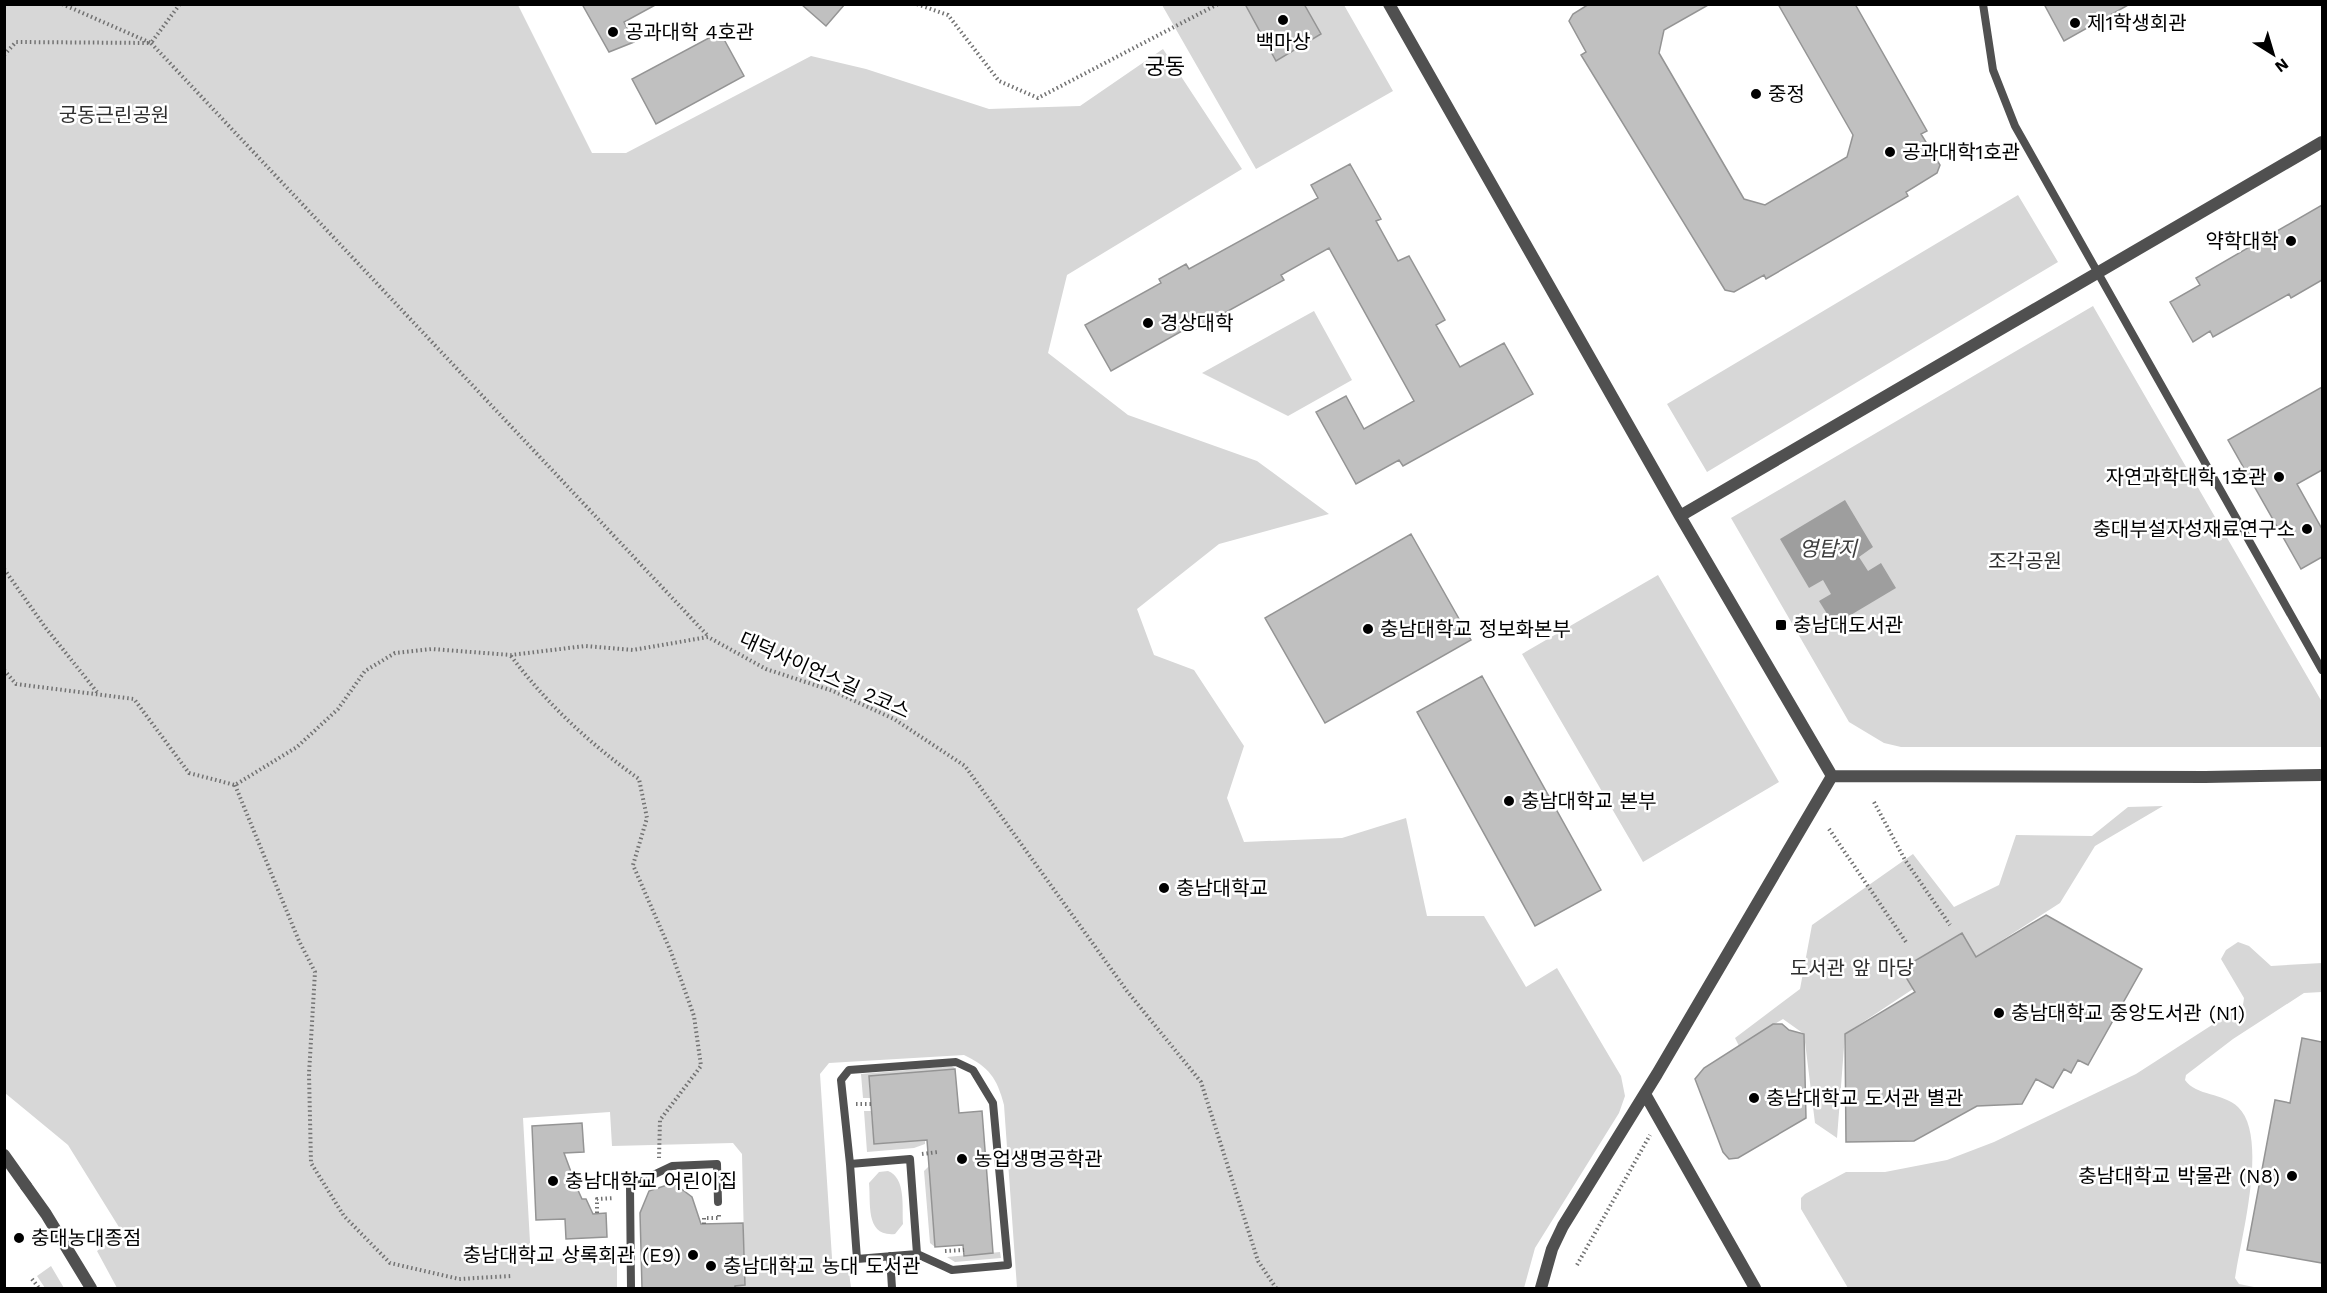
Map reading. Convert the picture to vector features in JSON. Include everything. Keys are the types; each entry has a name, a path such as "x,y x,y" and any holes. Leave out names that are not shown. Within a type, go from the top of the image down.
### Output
{"street":[{"path":"1389,4 1680,516 1832,776"},
{"path":"1680,516 2098,275 2322,142"},
{"path":"1832,776 2322,775"},
{"path":"1541,1288 1552,1249 1580,1198 1645,1094 1832,776"},
{"path":"1645,1094 1755,1288"},
{"path":"4,1155 46,1214 91,1288"}],"lane":[{"path":"1983,4 1992,64 2010,115 2098,275 2322,669"},
{"path":"956,1062 973,1070 993,1103 1008,1265 952,1270 917,1254 857,1259 850,1164 841,1080 849,1070 956,1062"},
{"path":"850,1164 910,1159 917,1254"},
{"path":"631,1288 630,1186 672,1166 717,1164 718,1202"},
{"path":"890,1256 892,1288"}],"path":[{"path":"62,4 151,43"},
{"path":"151,43 180,4"},
{"path":"917,4 948,15 999,81 1038,98 1218,4"},
{"path":"4,55 16,42 151,43"},
{"name":"대덕사이언스길 2코스","path":"151,43 708,637 766,669 833,691 894,719 965,766 1127,991 1201,1082 1258,1261 1276,1288"},
{"path":"4,569 45,627 97,693"},
{"path":"4,670 16,684 64,692 97,693 134,699 189,773 235,785 297,747 338,709 365,671 395,653 432,649 511,655 585,646 633,650 708,637"},
{"path":"511,655 535,688 594,746 639,779 647,818 633,865 671,952 694,1016 701,1066 660,1120 660,1172"},
{"path":"235,785 299,941 315,972 309,1074 311,1163 344,1216 390,1263 459,1279 511,1276"},
{"path":"1874,802 1905,860 1950,925"},
{"path":"1829,829 1906,942"},
{"path":"863,1104 871,1104"},
{"path":"1641,1132 1647,1140"},
{"path":"1577,1265 1651,1132"},
{"path":"926,1153 938,1152"},
{"path":"597,1214 597,1198 614,1198"},
{"path":"704,1224 704,1218 718,1218 718,1212"},
{"path":"944,1251 964,1250"},
{"path":"32,1279 39,1288"}],"green space":[{"name":"궁동근린공원","path":"4,5 518,5 592,153 626,153 811,56 866,69 989,109 1080,106 1163,49 1242,169 1067,275 1048,353 1128,415 1257,461 1329,514 1219,544 1137,609 1154,655 1194,670 1244,746 1227,798 1244,842 1342,838 1406,818 1427,916 1484,916 1526,987 1557,968 1621,1076 1625,1096 1619,1113 1535,1248 1524,1288 1017,1288 1004,1105 991,1074 980,1064 964,1055 829,1063 820,1074 833,1273 849,1272 851,1288 735,1288 735,1286 745,1285 742,1154 733,1143 612,1146 610,1112 523,1118 531,1260 617,1256 617,1288 117,1288 97,1251 122,1232 68,1145 5,1093"},
{"path":"1162,5 1344,5 1393,91 1256,169"},
{"path":"2018,195 2058,262 1707,472 1667,404"},
{"name":"조각공원","path":"2093,306 2322,702 2322,747 1901,747 1884,743 1849,722 1731,518"},
{"path":"1314,311 1352,380 1288,416 1202,373"},
{"path":"1658,575 1779,782 1643,862 1522,654"},
{"name":"도서관 앞 마당","path":"2163,806 2095,846 2060,903 1976,957 1962,933 1901,969 1913,989 1845,1034 1837,1138 1815,1123 1804,1034 1783,1019 1739,1046 1735,1038 1800,989 1812,925 1913,854 1954,907 1999,885 2016,835 2092,836 2128,807"},
{"path":"2238,942 2249,946 2271,966 2322,963 2322,992 2304,993 2233,1039 2186,1075 2185,1080 2196,1089 2232,1102 2247,1121 2252,1163 2247,1214 2235,1278 2239,1284 2259,1288 1848,1288 1801,1209 1801,1198 1805,1194 1846,1172 1885,1172 1947,1160 1994,1142 2136,1074 2243,1005 2244,998 2221,959 2226,950"},
{"path":"952,1066 956,1069 869,1076 870,1098 863,1098 861,1074"},
{"path":"864,1111 871,1111 874,1144 925,1140 925,1144 914,1148 867,1152"},
{"path":"929,1166 935,1247 930,1243 924,1171"},
{"path":"888,1171 898,1180 902,1193 903,1224 895,1234 885,1234 874,1225 870,1209 869,1183 879,1172"},
{"path":"1000,1252 1001,1258 955,1262 947,1257"},
{"path":"51,1266 64,1288 45,1288 37,1276"}],"water":[{"name":"영탑지","path":"1845,500 1873,547 1859,557 1868,571 1881,563 1896,588 1834,625 1819,601 1831,594 1823,580 1809,588 1780,539"}],"building":[{"name":"공과대학 4호관","path":"582,4 657,4 624,22 634,42 609,52"},
{"path":"801,4 845,4 826,26"},
{"name":"백마상","path":"1245,4 1304,4 1321,34 1276,61"},
{"name":"공과대학1호관","path":"1589,4 1710,4 1664,30 1659,53 1744,199 1765,205 1847,157 1853,135 1778,4 1855,4 1927,131 1921,134 1940,165 1937,173 1906,192 1908,196 1766,279 1764,275 1734,292 1725,290 1581,55 1586,52 1569,21 1573,14"},
{"name":"제1학생회관","path":"2044,4 2130,4 2064,41"},
{"path":"720,32 744,76 656,124 632,79"},
{"name":"경상대학","path":"1350,164 1381,219 1376,221 1398,261 1409,256 1445,320 1436,325 1460,367 1504,343 1533,394 1403,466 1399,460 1356,484 1316,412 1346,396 1364,429 1414,401 1329,248 1281,275 1284,280 1192,331 1189,327 1111,371 1085,325 1161,283 1159,279 1186,264 1189,269 1318,198 1311,185"},
{"name":"약학대학","path":"2322,205 2322,280 2291,298 2289,294 2213,337 2210,331 2193,342 2170,302 2200,285 2196,278"},
{"name":"자연과학대학 1호관","path":"2322,387 2322,470 2297,484 2322,529 2322,557 2301,569 2228,440"},
{"name":"충남대학교 정보화본부","path":"1411,534 1471,640 1325,723 1265,618"},
{"name":"충남대학교 본부","path":"1482,676 1601,890 1535,926 1417,712"},
{"name":"충남대학교 중앙도서관 (N1)","path":"2046,915 2142,969 2088,1065 2078,1060 2071,1073 2064,1069 2053,1088 2036,1079 2022,1104 1977,1106 1914,1141 1846,1142 1845,1034 1915,992 1901,969 1962,933 1976,957"},
{"name":"충남대학교 도서관 별관","path":"1773,1024 1782,1024 1789,1030 1804,1034 1806,1118 1738,1158 1729,1159 1723,1152 1695,1079 1704,1068"},
{"name":"충남대학교 박물관 (N8)","path":"2302,1038 2322,1042 2322,1263 2247,1250 2275,1100 2290,1103"},
{"name":"농업생명공학관","path":"955,1069 959,1113 982,1111 993,1253 964,1256 963,1245 935,1247 927,1140 874,1144 869,1076"},
{"name":"충남대학교 어린이집","path":"582,1123 584,1152 564,1153 582,1199 586,1199 593,1214 606,1213 607,1237 566,1239 565,1219 536,1220 532,1126"},
{"name":"충남대학교 상록회관 (E9)","path":"667,1185 676,1185 692,1197 701,1224 743,1223 745,1285 735,1286 735,1288 642,1288 640,1213 649,1191"}],"place":[{"name":"백마상","path":"1283,20"},
{"name":"제1학생회관","path":"2075,23"},
{"name":"공과대학 4호관","path":"613,32"},
{"name":"중정","path":"1756,94"},
{"name":"공과대학1호관","path":"1890,152"},
{"name":"약학대학","path":"2291,241"},
{"name":"경상대학","path":"1148,323"},
{"name":"자연과학대학 1호관","path":"2279,477"},
{"name":"충대부설자성재료연구소","path":"2307,529"},
{"name":"충남대도서관","path":"1781,625"},
{"name":"충남대학교 정보화본부","path":"1368,629"},
{"name":"충남대학교 본부","path":"1509,801"},
{"name":"충남대학교","path":"1164,888"},
{"name":"충남대학교 중앙도서관 (N1)","path":"1999,1013"},
{"name":"충남대학교 도서관 별관","path":"1754,1098"},
{"name":"농업생명공학관","path":"962,1159"},
{"name":"충남대학교 박물관 (N8)","path":"2292,1176"},
{"name":"충남대학교 어린이집","path":"553,1181"},
{"name":"충대농대종점","path":"19,1238"},
{"name":"충남대학교 상록회관 (E9)","path":"693,1255"},
{"name":"충남대학교 농대 도서관","path":"711,1266"}],"district":[{"name":"궁동","path":"1165,66"}]}
